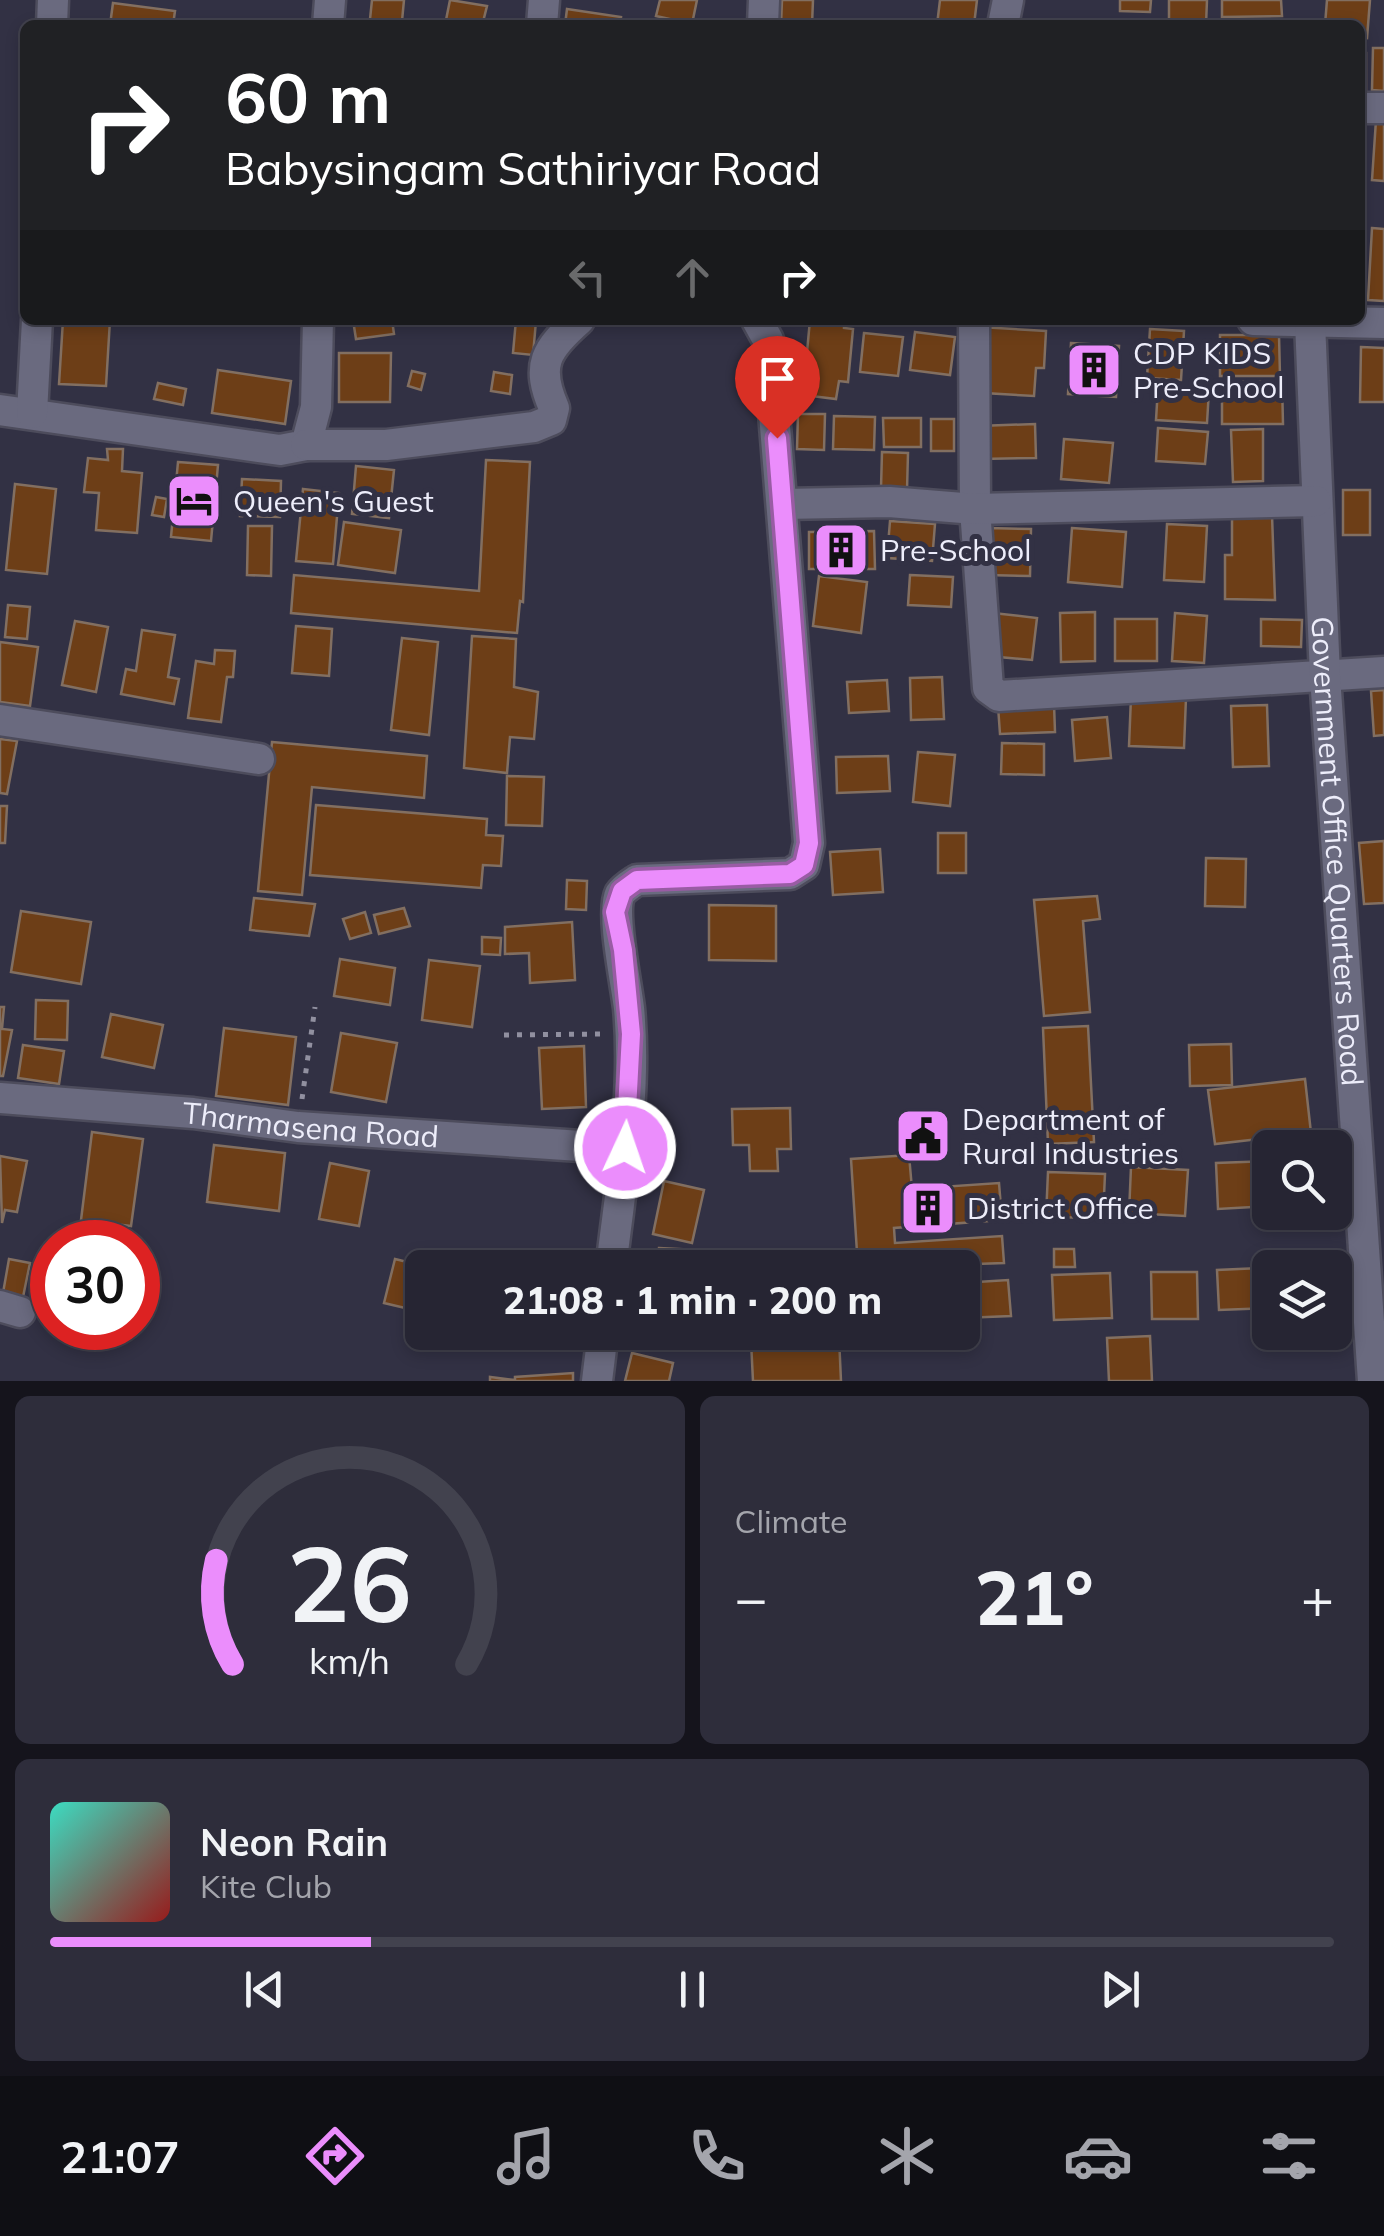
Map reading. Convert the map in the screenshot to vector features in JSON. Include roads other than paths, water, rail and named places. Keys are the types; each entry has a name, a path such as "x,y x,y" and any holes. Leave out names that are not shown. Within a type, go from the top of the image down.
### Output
{"street":[{"path":"32,413 37,325"},
{"path":"306,444 316,407 318,325"},
{"path":"613,1250 625,1148 631,1034 615,912 622,891 637,880 790,874 804,865 809,843 768,340 760,325"},
{"path":"974,325 975,509 988,688 999,696 1384,672"},
{"name":"Government Office Quarters Road","path":"1310,325 1324,676 1373,1381"},
{"path":"0,410 280,450 306,444 386,445 534,428 550,420 554,408 544,384 550,332"},
{"path":"783,504 889,502 975,509 1316,501"},
{"path":"0,720 259,759"},
{"name":"Tharmasena Road","path":"0,1098 193,1113 298,1127 625,1148"},
{"path":"598,1381 601,1350"}],"place":[{"name":"CDP KIDS Pre-School","path":"1094,370"},
{"name":"Queen's Guest","path":"194,501"},
{"name":"Pre-School","path":"841,550"},
{"name":"Department of Rural Industries","path":"923,1136"},
{"name":"District Office","path":"928,1208"}]}
